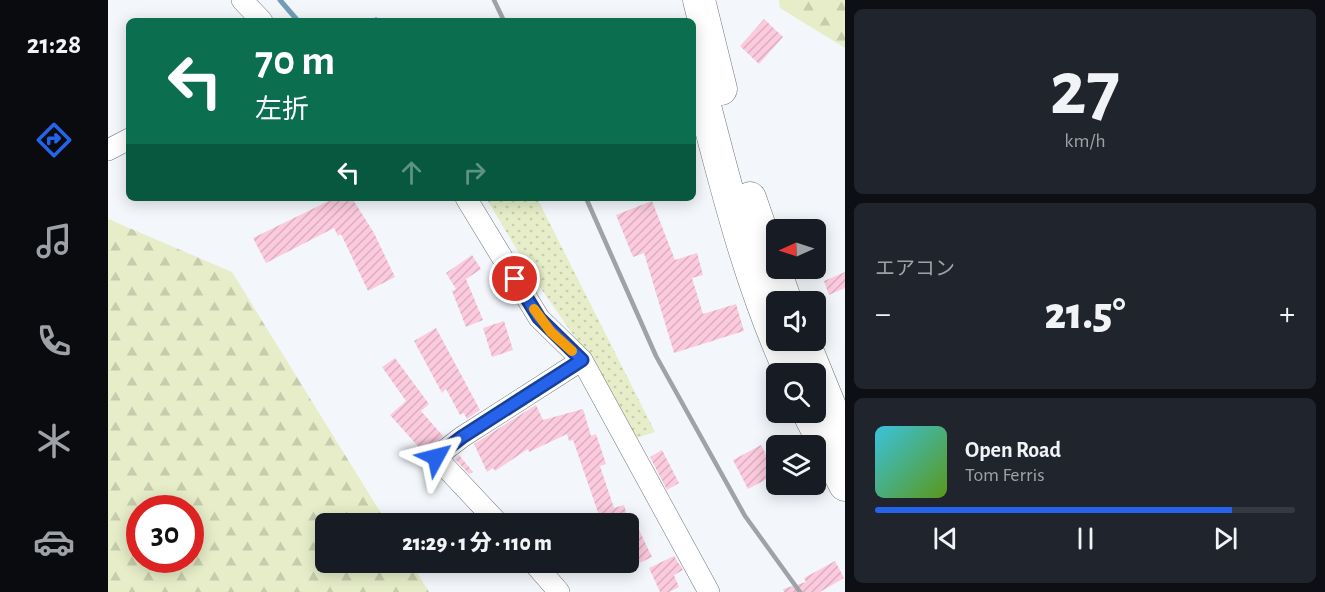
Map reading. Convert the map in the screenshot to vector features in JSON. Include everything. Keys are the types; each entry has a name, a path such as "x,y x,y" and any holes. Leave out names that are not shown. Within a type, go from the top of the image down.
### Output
{"highway":[{"path":"677,0 681,18"},
{"path":"699,0 753,209 782,291"},
{"path":"696,71 743,251 785,363"},
{"path":"808,351 845,442"},
{"path":"814,423 845,485"}],"street":[{"path":"242,0 259,18"},
{"path":"108,150 126,141"},
{"path":"468,201 539,318 582,360 709,592"},
{"path":"489,513 436,457 462,437 582,360"},
{"path":"543,573 559,592"}],"green space":[{"path":"779,0 845,0 845,48 780,8"},
{"path":"488,201 539,201 655,432 636,438 602,376 537,283"},
{"path":"108,219 232,272 381,513 315,513 315,573 417,573 429,592 108,592"}],"building":[{"path":"764,19 783,37 759,64 740,46"},
{"path":"329,201 354,201 374,233 395,277 368,291 341,234 338,236 334,228 266,263 253,238"},
{"path":"652,201 675,260 697,253 703,275 692,278 703,314 736,304 744,331 674,353 644,253 633,257 616,215"},
{"path":"472,255 481,269 466,279 483,320 466,327 452,291 456,289 446,273"},
{"path":"845,272 845,288 829,295 824,281"},
{"path":"504,321 513,350 492,357 483,328"},
{"path":"436,328 480,410 467,419 464,413 460,415 446,389 442,393 414,341"},
{"path":"395,358 429,404 421,411 443,436 424,453 390,415 406,401 382,367"},
{"path":"536,405 543,420 583,409 591,436 596,434 606,464 600,466 614,508 624,505 627,513 598,513 573,440 569,441 567,434 529,452 528,449 495,471 493,468 487,472 474,444"},
{"path":"761,445 766,455 766,479 748,489 733,460"},
{"path":"662,450 679,483 667,490 650,457"},
{"path":"459,455 473,472 469,474 455,459"},
{"path":"639,530 652,557 639,563"},
{"path":"674,556 683,570 674,575 679,587 669,592 660,592 649,568"},
{"path":"835,561 844,578 820,592 784,592 783,589 806,582 804,578"}],"waterway":[{"path":"280,0 295,18"}],"railway":[{"path":"494,0 503,18"},
{"path":"587,201 656,356 745,516 800,592"}],"slow traffic":[{"path":"534,309 551,332 572,351"}],"route":[{"path":"436,457 462,437 582,360 539,318 515,279"}]}
